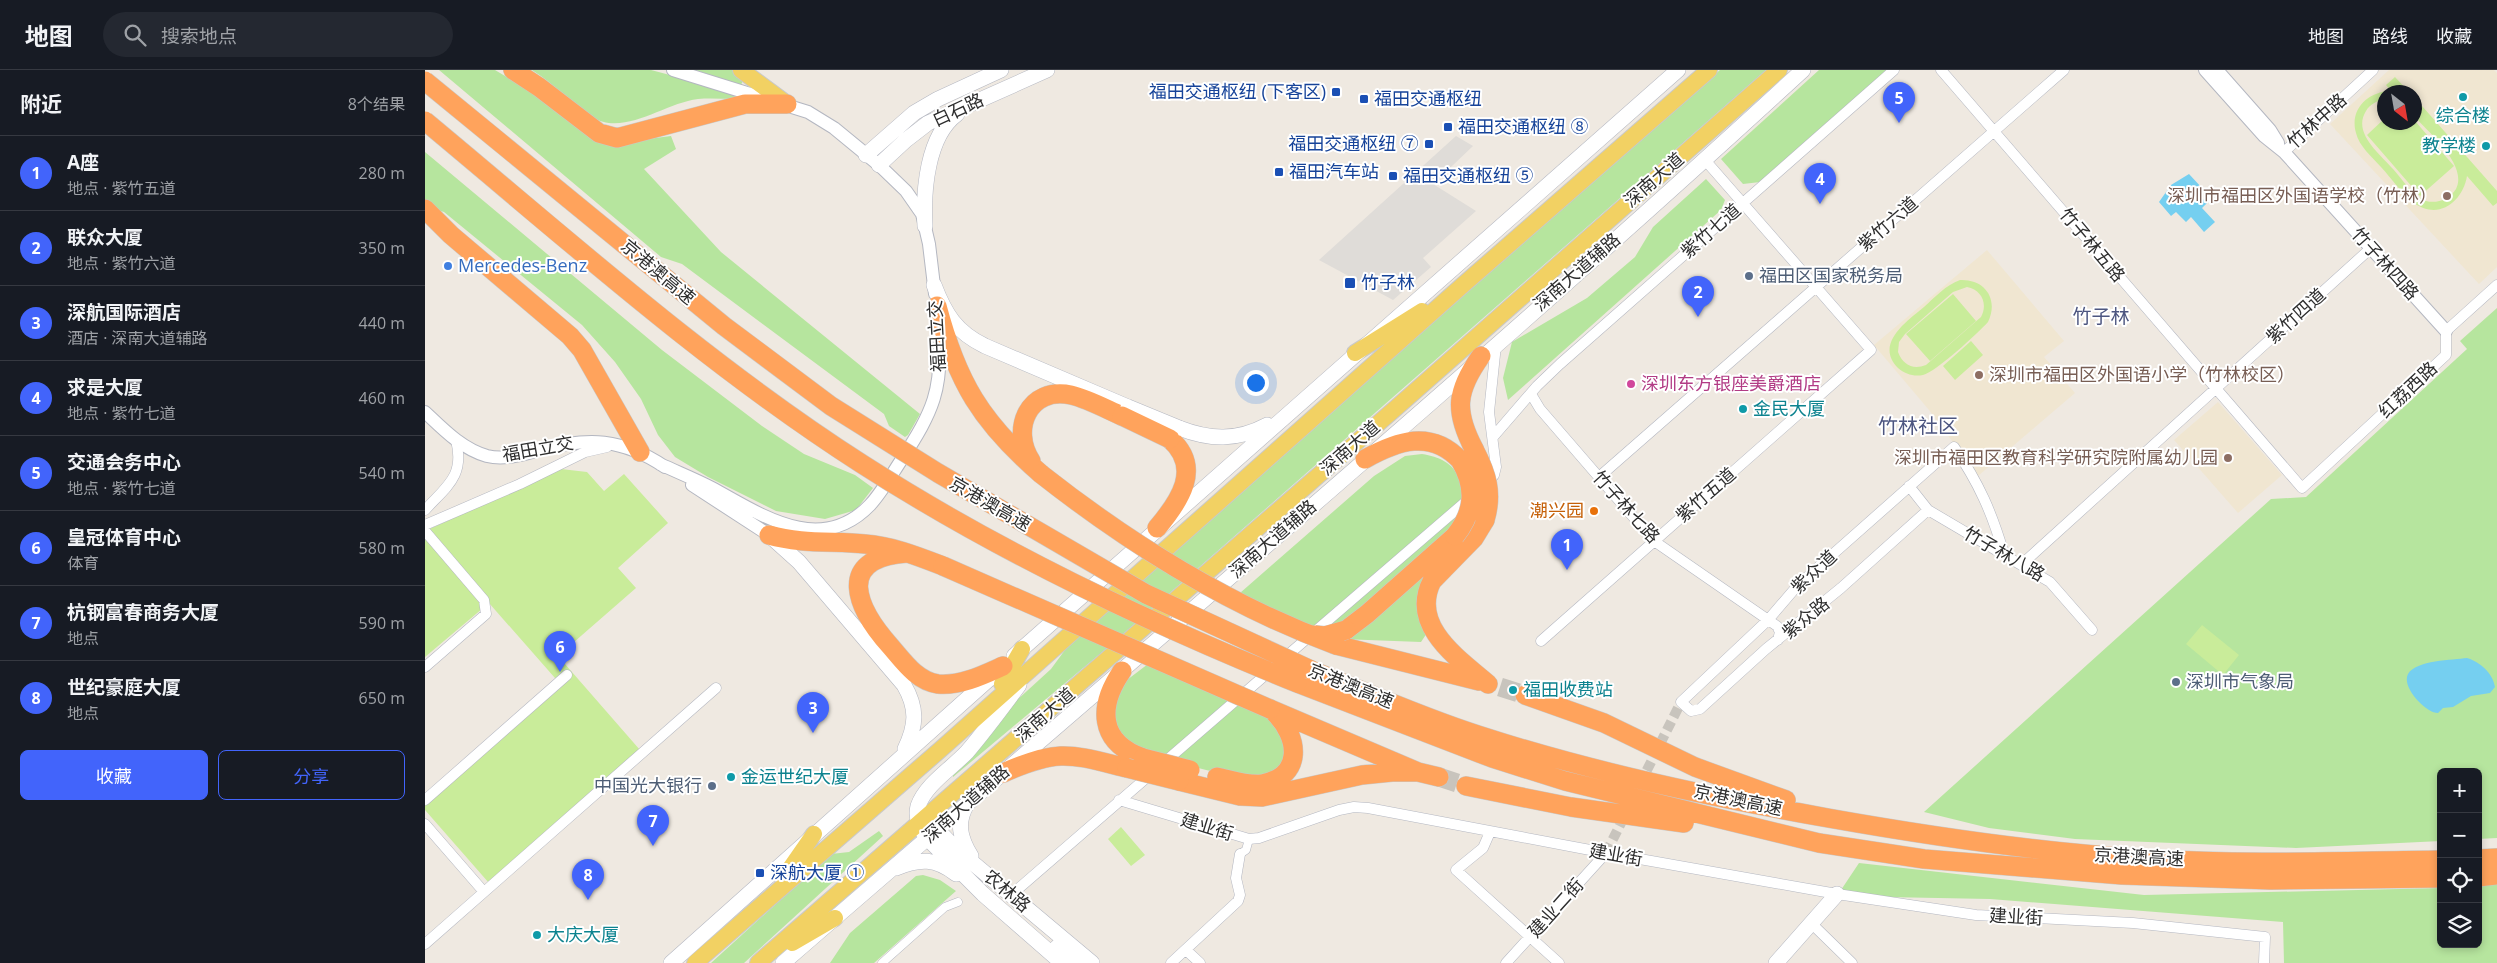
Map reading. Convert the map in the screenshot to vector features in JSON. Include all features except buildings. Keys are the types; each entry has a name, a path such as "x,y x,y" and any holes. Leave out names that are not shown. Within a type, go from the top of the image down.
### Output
{"highway":[{"path":"513,70 607,137 628,136 745,104 787,104"},
{"name":"京港澳高速","path":"425,80 724,326 831,406 937,473 1146,594 1311,670 1477,735 1552,757 1719,797 1869,825 2067,852 2153,859 2242,861 2437,860"},
{"name":"京港澳高速","path":"425,121 697,346 756,391 861,464 942,514 1128,612 1297,683 1492,758 1565,781 1819,843 1924,859 2122,875 2271,880 2437,878"},
{"path":"428,212 570,336 581,350 633,450"},
{"path":"937,306 955,365 974,402 998,434 1041,474 1106,522 1233,599 1304,633 1341,637 1494,685 1443,644 1430,625 1425,607 1428,589 1432,581 1474,538 1485,520 1489,508 1489,486 1484,468 1467,455 1445,447 1417,441 1395,445 1365,459"},
{"path":"1341,637 1455,536 1469,516 1472,504 1460,399 1467,377 1481,356"},
{"path":"1041,474 1027,455 1022,438 1025,416 1037,402 1053,395 1071,395 1125,412 1174,433 1183,454 1186,477 1180,497 1157,528"},
{"path":"769,534 800,542 865,544 907,553 943,566 1418,772 1439,777"},
{"path":"907,553 891,554 869,564 858,582 861,604 871,634 901,668 937,684 966,681 1003,666"},
{"path":"1122,671 1107,697 1106,720 1119,744 1133,755 1240,796 1262,798 1363,775 1418,772"},
{"path":"1525,694 1604,723 1723,778 1793,803 1869,825"},
{"path":"1003,773 1039,758 1058,754 1079,756 1127,768 1185,776 1254,784 1271,781 1288,769 1292,760 1294,743 1287,727 1270,709"},
{"path":"1466,786 1571,807 1819,843"},
{"path":"2482,859 2497,858"},
{"path":"2482,877 2497,875"}],"main road":[{"path":"741,70 787,104"},
{"name":"白石路","path":"866,154 914,113 938,99 1001,70"},
{"name":"白石路","path":"879,165 923,127 1047,70"},
{"path":"671,963 1157,528 1678,70"},
{"name":"深南大道","path":"695,963 984,712 1464,284 1709,70"},
{"name":"深南大道","path":"758,963 927,827 1397,407 1779,70"},
{"name":"深南大道辅路","path":"783,963 886,873 927,827 968,802 1122,671 1705,160 1803,70"},
{"path":"925,226 929,176 937,138 950,120 981,99"},
{"path":"1355,353 1464,284"},
{"path":"934,285 944,308 964,335 1125,412"},
{"path":"1365,459 1397,407"},
{"path":"1174,433 1231,438 1255,431 1290,411"},
{"path":"769,534 871,634"},
{"path":"984,712 1022,649"},
{"name":"深南大道","path":"927,827 918,808 927,791 965,753 1034,666"},
{"path":"901,668 915,713 915,725 902,755"},
{"path":"968,802 962,813 960,837 976,864"},
{"name":"农林路","path":"927,827 976,864 1092,963"},
{"name":"农林路","path":"927,827 983,894 1062,963"},
{"path":"770,897 814,834"},
{"path":"886,873 910,863 932,861 941,863 983,894"},
{"path":"1776,963 1837,894"},
{"path":"1011,895 1011,904 1015,909 1075,963"},
{"path":"758,963 835,918"}],"street":[{"name":"福田立交","path":"427,415 456,440 477,452 500,457 580,442 609,442 633,450 709,486 764,516 790,526 820,529 845,522 859,515 877,497 926,422 937,389 941,357 937,306 925,226 911,197 879,165 817,117 787,104 673,70"},
{"name":"紫竹七道","path":"1493,436 1560,364 1894,70"},
{"name":"竹子林五路","path":"1941,70 1995,130 2215,389 2303,488"},
{"name":"紫竹六道","path":"1599,477 2064,70"},
{"name":"竹子林四路","path":"2205,70 2264,136 2284,152 2446,331"},
{"name":"竹子林四路","path":"2217,70 2270,130 2284,152"},
{"name":"竹林中路","path":"2284,152 2373,70"},
{"path":"1705,160 1816,287"},
{"name":"紫竹四道","path":"2021,564 2371,248"},
{"path":"2446,331 2497,285"},
{"name":"紫竹五道","path":"1541,641 1871,350 1816,287"},
{"name":"红荔西路","path":"2303,488 2446,355 2446,331"},
{"path":"1011,895 1490,482 1496,467 1489,412 1496,343"},
{"name":"竹子林七路","path":"1531,394 1537,405 1654,541 1777,626 1779,632 1778,640"},
{"path":"425,510 452,482 458,471 459,458 456,440"},
{"path":"425,525 513,487 591,449 606,447 633,450"},
{"name":"紫众道","path":"1681,702 1768,620 1798,585 1953,448 1971,472 1993,516 2004,554"},
{"name":"福田立交","path":"660,464 769,534"},
{"name":"竹子林八路","path":"1909,486 1928,510 2050,582 2091,630"},
{"name":"紫众路","path":"1681,702 1691,712 1700,708 1841,588 1928,510"},
{"path":"425,531 484,600 486,614 425,667"},
{"path":"425,800 567,675"},
{"path":"425,944 716,688"},
{"name":"建业街","path":"1119,800 1249,840 1354,808 1368,808 1490,832 1837,894 1977,915 2133,924 2265,937 2263,963"},
{"path":"425,824 484,892"},
{"path":"1490,832 1483,848 1456,870 1559,963"},
{"path":"1171,963 1238,901 1240,895 1236,878 1240,854 1246,850 1249,840"},
{"name":"建业二街","path":"1506,963 1605,853"},
{"path":"882,963 945,907 957,902"},
{"path":"1811,923 1851,963"},
{"path":"1186,950 1200,963"}],"shaded area":[{"name":"深圳市福田区外国语学校（竹林）","path":"2389,70 2494,70 2497,73 2497,267 2479,284 2330,124"},
{"path":"1456,136 1473,146 1433,184 1476,211 1423,258 1431,267 1393,300 1319,260"},
{"name":"深圳市福田区外国语小学（竹林校区）","path":"1987,250 2064,341 2044,357 2075,393 1978,476 1929,410 1874,345"},
{"name":"深圳市福田区教育科学研究院附属幼儿园","path":"2218,402 2282,475 2238,513 2174,440"}],"green space":[{"path":"439,70 495,70 543,99 580,129 640,140 671,136 676,149 644,169 721,252 920,414 908,435 905,437 889,426 884,414 682,264 661,257"},
{"path":"532,70 651,70 734,92 736,99 698,99 631,121 604,122 592,117"},
{"path":"695,70 736,70 744,78 741,85"},
{"path":"1720,70 1766,70 1107,648 953,777 953,773 1003,713 1051,669 1073,639"},
{"path":"1819,70 1887,70 1760,182 1743,184 1721,159"},
{"path":"2395,77 2402,85 2386,85"},
{"path":"2377,94 2377,102 2370,106 2363,119 2362,127 2365,135 2375,150 2421,199 2430,202 2447,198 2456,189 2458,180 2457,170 2452,160 2422,124 2422,106 2497,191 2497,203 2493,206 2467,176 2461,193 2448,206 2441,209 2423,208 2405,195 2366,151 2356,133 2355,116 2358,109 2368,98"},
{"path":"2377,126 2377,130 2422,129 2454,166 2420,196 2367,135"},
{"path":"425,152 662,350 762,426 804,454 855,475 873,488 856,510 825,519 776,511 708,477 675,457 658,435 641,399 615,362 582,325 444,212 425,206"},
{"path":"1706,179 1725,200 1721,210 1508,400 1503,378 1512,342 1587,298 1635,257 1653,227"},
{"path":"1960,280 1969,281 1983,287 1991,298 1991,314 1988,322 1957,352 1929,372 1916,376 1904,372 1898,368 1892,359 1891,342 1909,319 1945,288","holes":["1967,287 1980,294 1984,303 1981,317 1926,365 1913,367 1906,363 1898,352 1899,342 1905,334 1953,292"]},
{"path":"1953,294 1976,321 1930,361 1906,334"},
{"path":"2497,308 2497,838 2482,839 2482,768 2437,768 2437,841 2296,848 2075,839 1989,828 1924,812 2271,499 2306,497 2467,349 2460,341"},
{"path":"1971,341 1983,355 1955,380 1943,366"},
{"path":"1422,454 1445,461 1457,474 1463,490 1463,508 1449,532 1437,546 1388,587 1340,623 1311,627 1240,593 1374,476 1405,456"},
{"path":"561,469 587,472 604,491 624,474 668,523 618,568 636,588 558,656 640,750 489,883 425,810 425,806 562,686 489,603 425,657 425,531"},
{"path":"1427,573 1417,596 1418,610 1427,633 1421,642 1341,639"},
{"path":"2202,625 2239,655 2223,675 2186,644"},
{"path":"1148,664 1270,714 1288,739 1283,765 1267,775 1234,775 1214,772 1152,753 1121,739 1109,706 1123,683"},
{"path":"1121,827 1145,855 1131,866 1108,839"},
{"path":"879,831 883,836 744,963 711,963 831,854 849,852"},
{"path":"1859,863 2144,895 2437,888 2437,948 2482,948 2482,885 2497,884 2497,963 2284,963 2283,922 1990,899 1886,897 1841,890"},
{"path":"923,875 940,880 956,891 874,963 830,963 850,933 916,876"}],"water":[{"path":"2189,174 2202,188 2197,193 2207,203 2202,208 2215,222 2204,232 2191,217 2186,222 2176,212 2171,216 2159,202 2171,185"},
{"path":"2467,658 2481,665 2492,677 2495,687 2490,693 2471,696 2453,707 2443,708 2438,713 2427,709 2411,692 2407,679 2412,669 2426,663"}],"tunnel":[{"path":"1500,687 1525,695"},
{"path":"1640,784 1681,702"},
{"path":"1439,777 1466,786"},
{"path":"1606,853 1626,813"}],"place":[{"name":"福田交通枢纽 (下客区)","path":"1336,92"},
{"name":"综合楼","path":"2463,97"},
{"name":"福田交通枢纽","path":"1364,99"},
{"name":"交通会务中心","path":"1899,123"},
{"name":"福田交通枢纽 ⑧","path":"1448,127"},
{"name":"福田交通枢纽 ⑦","path":"1429,144"},
{"name":"教学楼","path":"2486,146"},
{"name":"福田汽车站","path":"1279,172"},
{"name":"福田交通枢纽 ⑤","path":"1393,176"},
{"name":"深圳市福田区外国语学校（竹林）","path":"2447,196"},
{"name":"求是大厦","path":"1820,204"},
{"name":"Mercedes-Benz","path":"448,266"},
{"name":"福田区国家税务局","path":"1749,276"},
{"name":"竹子林","path":"1350,283"},
{"name":"联众大厦","path":"1698,317"},
{"name":"深圳市福田区外国语小学（竹林校区）","path":"1979,375"},
{"name":"深圳东方银座美爵酒店","path":"1631,384"},
{"name":"金民大厦","path":"1743,409"},
{"name":"深圳市福田区教育科学研究院附属幼儿园","path":"2228,458"},
{"name":"潮兴园","path":"1594,511"},
{"name":"A座","path":"1567,570"},
{"name":"皇冠体育中心","path":"560,672"},
{"name":"深圳市气象局","path":"2176,682"},
{"name":"福田收费站","path":"1513,690"},
{"name":"深航国际酒店","path":"813,733"},
{"name":"金运世纪大厦","path":"731,777"},
{"name":"中国光大银行","path":"712,786"},
{"name":"杭钢富春商务大厦","path":"653,846"},
{"name":"深航大厦 ①","path":"760,873"},
{"name":"世纪豪庭大厦","path":"588,900"},
{"name":"大庆大厦","path":"537,935"}],"district":[{"name":"竹子林","path":"2101,316"},
{"name":"竹林社区","path":"1918,426"}]}
